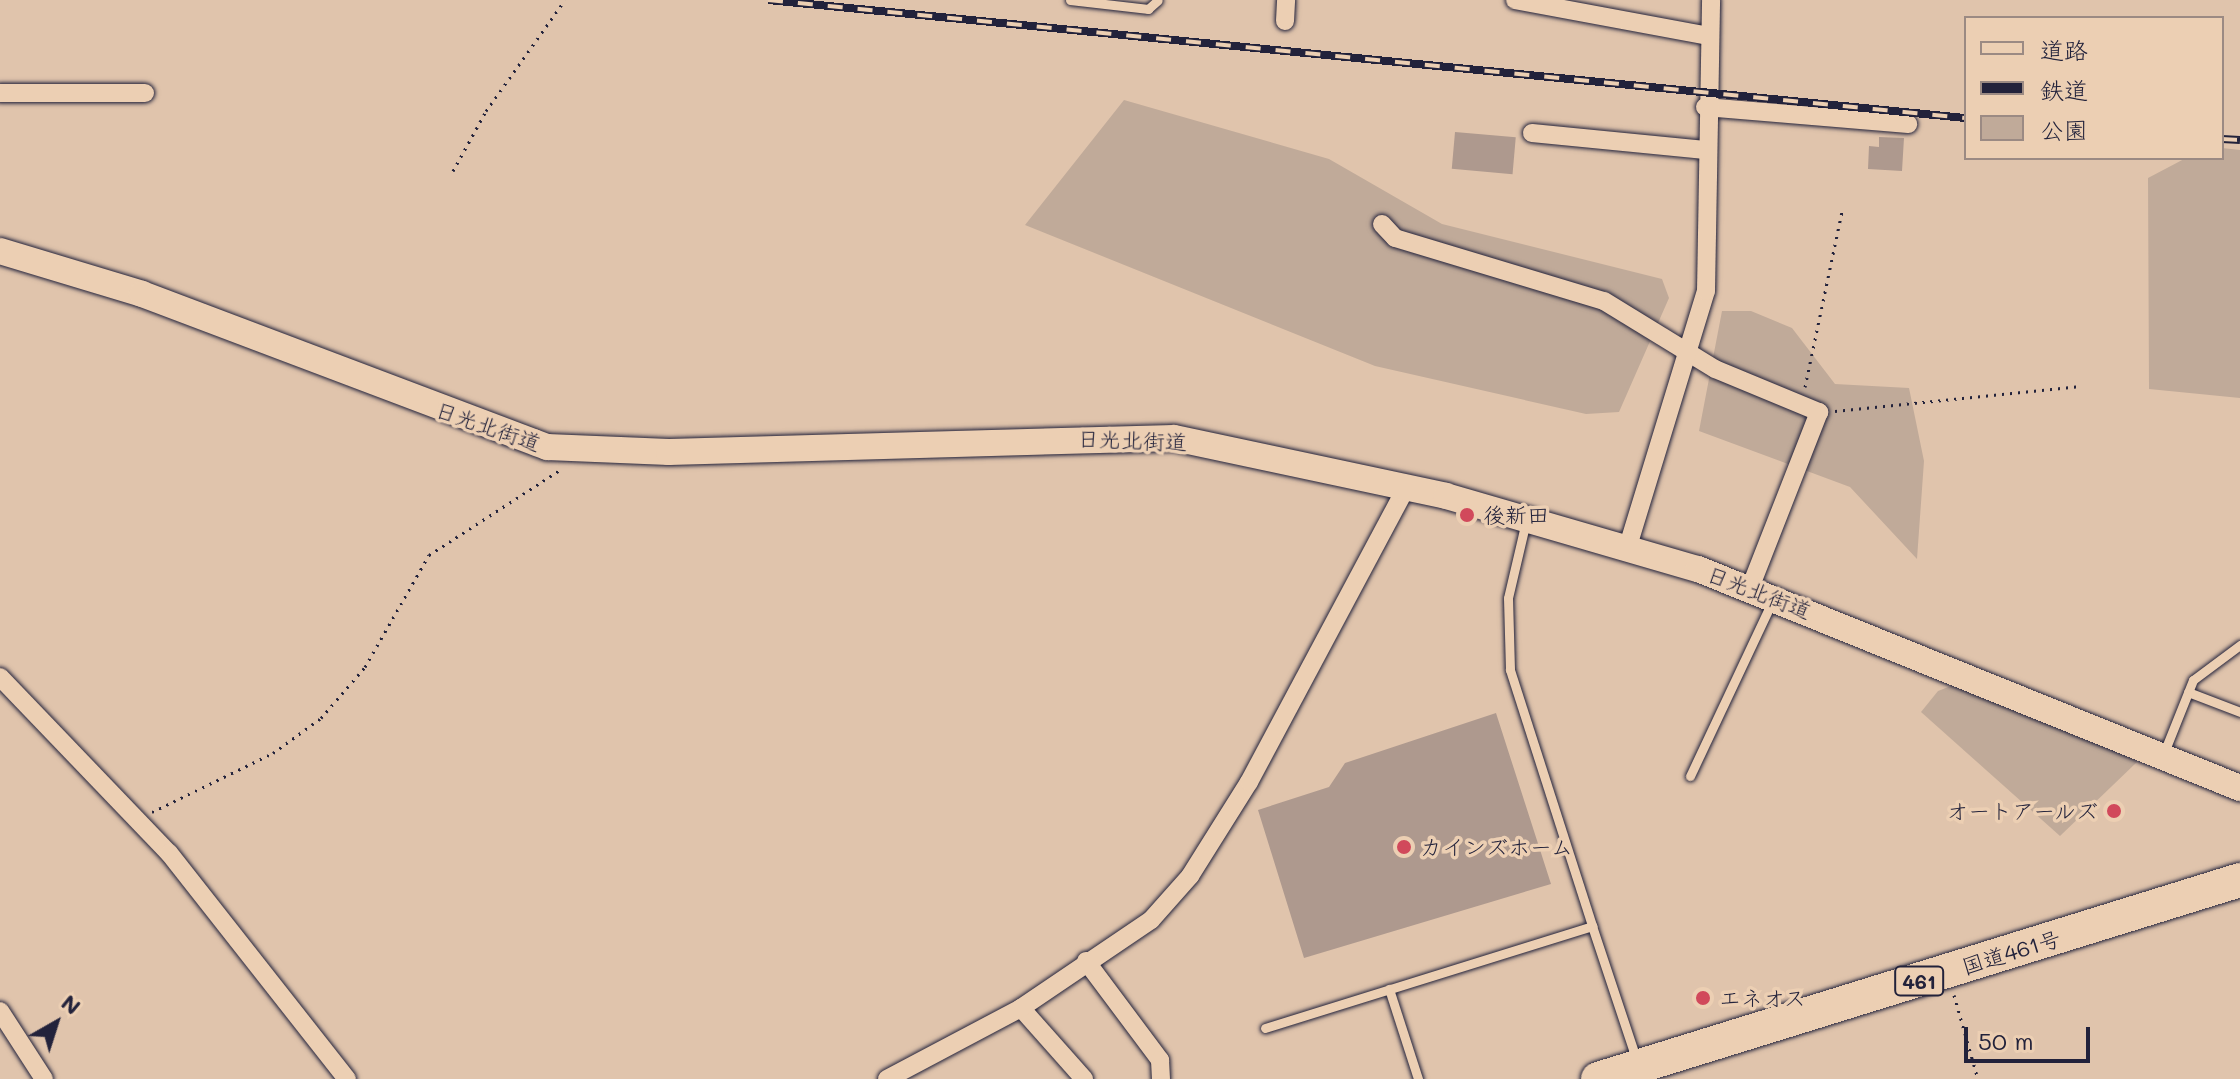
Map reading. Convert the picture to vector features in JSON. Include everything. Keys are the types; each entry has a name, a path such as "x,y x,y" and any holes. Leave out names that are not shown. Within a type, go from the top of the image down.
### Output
{"highway":[{"name":"国道461号","path":"1677,1079 2240,880"},
{"name":"国道461号","path":"1598,1079 2240,903"}],"street":[{"path":"1285,21 1286,0"},
{"path":"1515,0 1709,36"},
{"path":"1628,546 1706,291 1705,107 1711,0"},
{"path":"0,93 145,93"},
{"path":"1705,107 1908,124"},
{"path":"1532,133 1705,150"},
{"path":"1382,224 1395,238 1604,301 1688,351 1800,407 1819,412 1750,588"},
{"name":"日光北街道","path":"0,251 142,294 492,432 587,451 1174,438 1527,517 1628,546 1775,597 2240,788"},
{"path":"887,1079 1021,1008 1086,961 1151,920 1224,826 1406,488"},
{"path":"0,677 138,820 347,1079"},
{"path":"1086,961 1160,1060 1161,1079"},
{"path":"1021,1008 1084,1079"},
{"path":"0,1011 44,1079"}],"lane":[{"path":"1070,0 1129,3 1148,9 1158,0"},
{"path":"1527,517 1508,598 1510,670 1639,1067"},
{"path":"1690,776 1775,597"},
{"path":"2163,755 2188,692 2206,663 2240,645"},
{"path":"2188,692 2240,712"},
{"path":"1265,1028 1592,926"},
{"path":"1389,989 1418,1079"}],"path":[{"path":"453,171 486,111 565,0"},
{"path":"1800,407 1842,211"},
{"path":"1819,412 2081,386"},
{"path":"138,820 273,753 321,718 365,667 429,555 587,451"},
{"path":"1950,984 1978,1079"}],"green space":[{"path":"1124,100 1329,159 1442,224 1662,279 1669,298 1619,412 1586,414 1375,366 1025,225"},
{"path":"2224,148 2240,150 2240,398 2149,389 2148,178 2182,160 2224,160"},
{"path":"1722,311 1751,311 1792,328 1835,384 1909,388 1924,461 1917,559 1850,487 1699,431"},
{"path":"1969,679 2031,694 2137,762 2060,836 1921,712 1938,691"}],"building":[{"path":"1455,132 1516,137 1513,174 1452,169"},
{"path":"1879,137 1904,138 1902,171 1868,169 1869,146 1879,147"},
{"name":"カインズホーム","path":"1496,713 1551,884 1304,958 1258,810 1329,787 1345,763"}],"railway":[{"path":"768,0 1964,118"},
{"path":"2224,139 2240,140"}],"place":[{"name":"後新田","path":"1467,515"},
{"name":"オートアールズ","path":"2114,811"},
{"name":"カインズホーム","path":"1404,847"},
{"name":"エネオス","path":"1703,998"}]}
